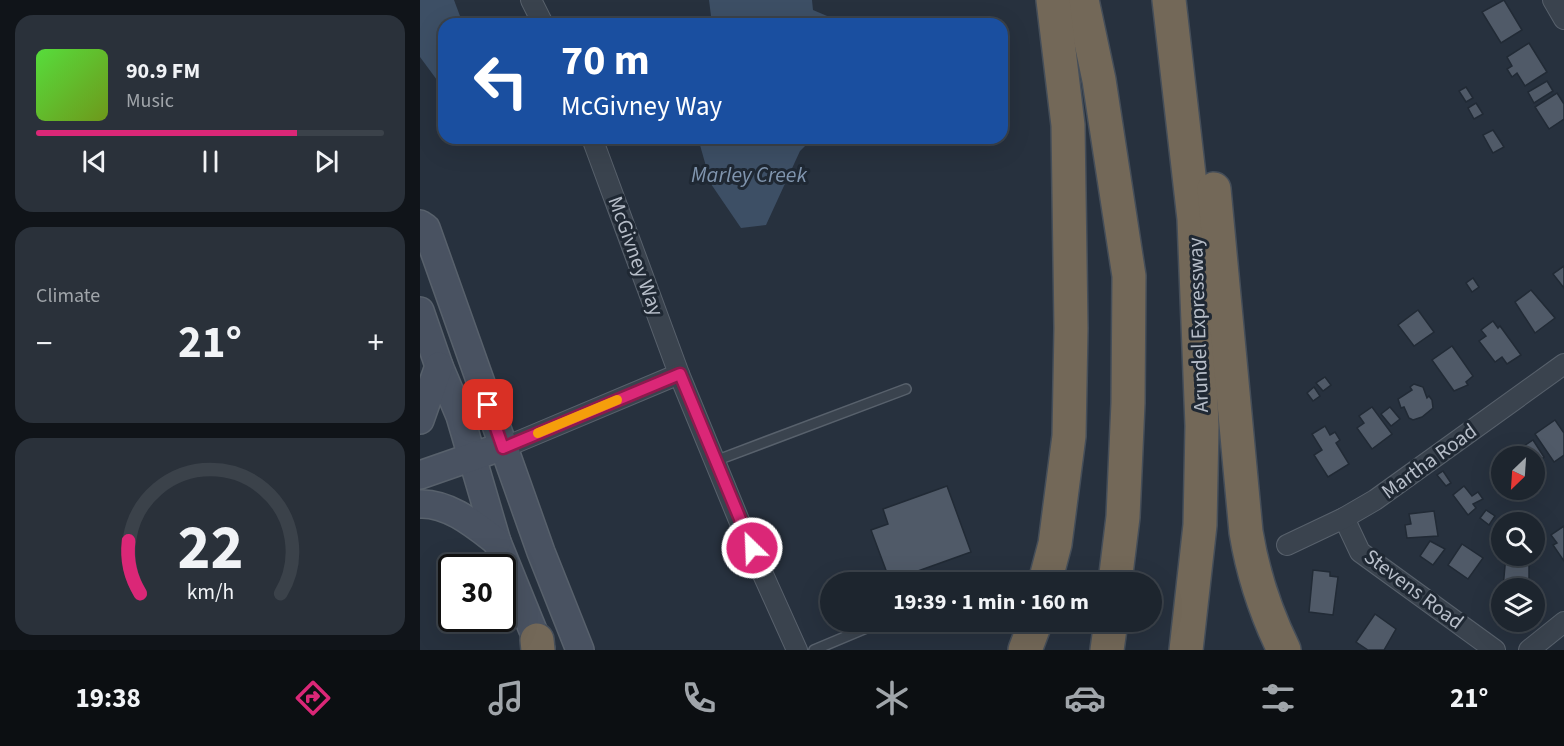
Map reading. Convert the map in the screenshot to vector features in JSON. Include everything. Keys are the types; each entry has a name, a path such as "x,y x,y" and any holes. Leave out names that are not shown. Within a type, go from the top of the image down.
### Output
{"highway":[{"path":"1048,572 1055,544 1069,436 1071,328 1068,125 1053,0"},
{"path":"1082,0 1099,80 1129,276 1128,403 1123,517 1116,572"},
{"name":"Arundel Expressway","path":"1169,0 1180,79 1194,219 1202,426 1200,525 1186,650"},
{"path":"1180,79 1205,106 1246,532 1253,574 1268,617 1284,650"},
{"path":"1025,650 1032,632"},
{"path":"1107,650 1109,632"}],"main road":[{"path":"420,224 426,228 503,448 580,650"},
{"path":"420,311 439,366 460,416 497,542 539,647"},
{"path":"420,420 439,366"},
{"path":"420,476 472,455 503,448"},
{"path":"420,504 430,503 453,512 497,542"}],"street":[{"path":"531,0 540,18"},
{"path":"1553,0 1564,19"},
{"name":"McGivney Way","path":"594,144 680,374 797,650"},
{"name":"Martha Road","path":"1287,545 1344,518 1375,500 1564,364"},
{"path":"503,448 680,374"},
{"name":"Stevens Road","path":"1344,518 1360,552 1495,650"},
{"path":"1529,650 1564,622"}],"lane":[{"path":"715,461 906,389"},
{"path":"814,650 857,632"}],"water":[{"path":"420,0 454,0 461,18 438,18 438,80 420,57"},
{"path":"709,0 812,0 813,10 832,18 711,18"},
{"name":"Marley Creek","path":"700,144 807,144 800,151 766,225 741,228 711,184"}],"building":[{"path":"1504,0 1522,30 1501,43 1482,12"},
{"path":"1529,43 1547,72 1525,86 1517,73 1512,77 1507,69 1512,66 1507,57"},
{"path":"1547,81 1553,91 1534,103 1528,92"},
{"path":"1466,87 1473,98 1466,102 1459,91"},
{"path":"1557,93 1564,104 1564,119 1549,129 1535,107"},
{"path":"1476,103 1483,114 1474,119 1468,108"},
{"path":"1493,130 1504,147 1493,153 1483,135"},
{"path":"1564,266 1564,288 1553,274"},
{"path":"1473,278 1479,287 1472,292 1466,283"},
{"path":"1531,290 1555,318 1535,333 1515,302"},
{"path":"1418,310 1434,332 1414,346 1398,325"},
{"path":"1493,321 1498,328 1500,326 1521,355 1507,364 1502,357 1495,362 1479,341 1486,336 1481,330"},
{"path":"1452,346 1473,376 1466,382 1468,385 1454,391 1432,360"},
{"path":"1325,377 1331,385 1323,391 1316,383"},
{"path":"1414,384 1423,387 1427,398 1429,396 1432,400 1433,408 1422,417 1413,420 1409,418 1404,407 1401,408 1398,399 1412,390 1410,387"},
{"path":"1314,387 1320,396 1313,401 1307,393"},
{"path":"1372,407 1392,434 1372,449 1357,428 1364,423 1359,416"},
{"path":"1390,407 1400,419 1391,426 1381,414"},
{"path":"1555,420 1564,433 1564,455 1554,462 1535,434"},
{"path":"1325,426 1330,435 1335,432 1340,440 1336,443 1349,464 1328,477 1314,455 1322,450 1312,434"},
{"path":"1533,440 1537,446 1524,446"},
{"path":"1443,471 1451,483 1446,486 1437,475"},
{"path":"947,486 971,552 915,572 887,572 871,530 888,524 883,509"},
{"path":"1464,486 1472,496 1478,492 1483,499 1473,504 1476,508 1468,515 1453,495"},
{"path":"1486,510 1491,513 1489,525 1480,518"},
{"path":"1434,511 1438,536 1407,538 1405,525 1411,524 1409,514"},
{"path":"1564,526 1564,561 1553,545 1557,543 1551,535"},
{"path":"1430,541 1445,549 1433,565 1420,556"},
{"path":"1462,544 1483,558 1468,579 1448,565"},
{"path":"1505,566 1529,566 1529,578 1504,578"},
{"path":"1313,570 1330,572 1330,576 1338,577 1333,615 1309,612"},
{"path":"1375,614 1396,629 1384,650 1368,650 1356,642"}],"slow traffic":[{"path":"538,433 617,400"}],"route":[{"path":"488,405 503,448 680,374 752,548"}]}
